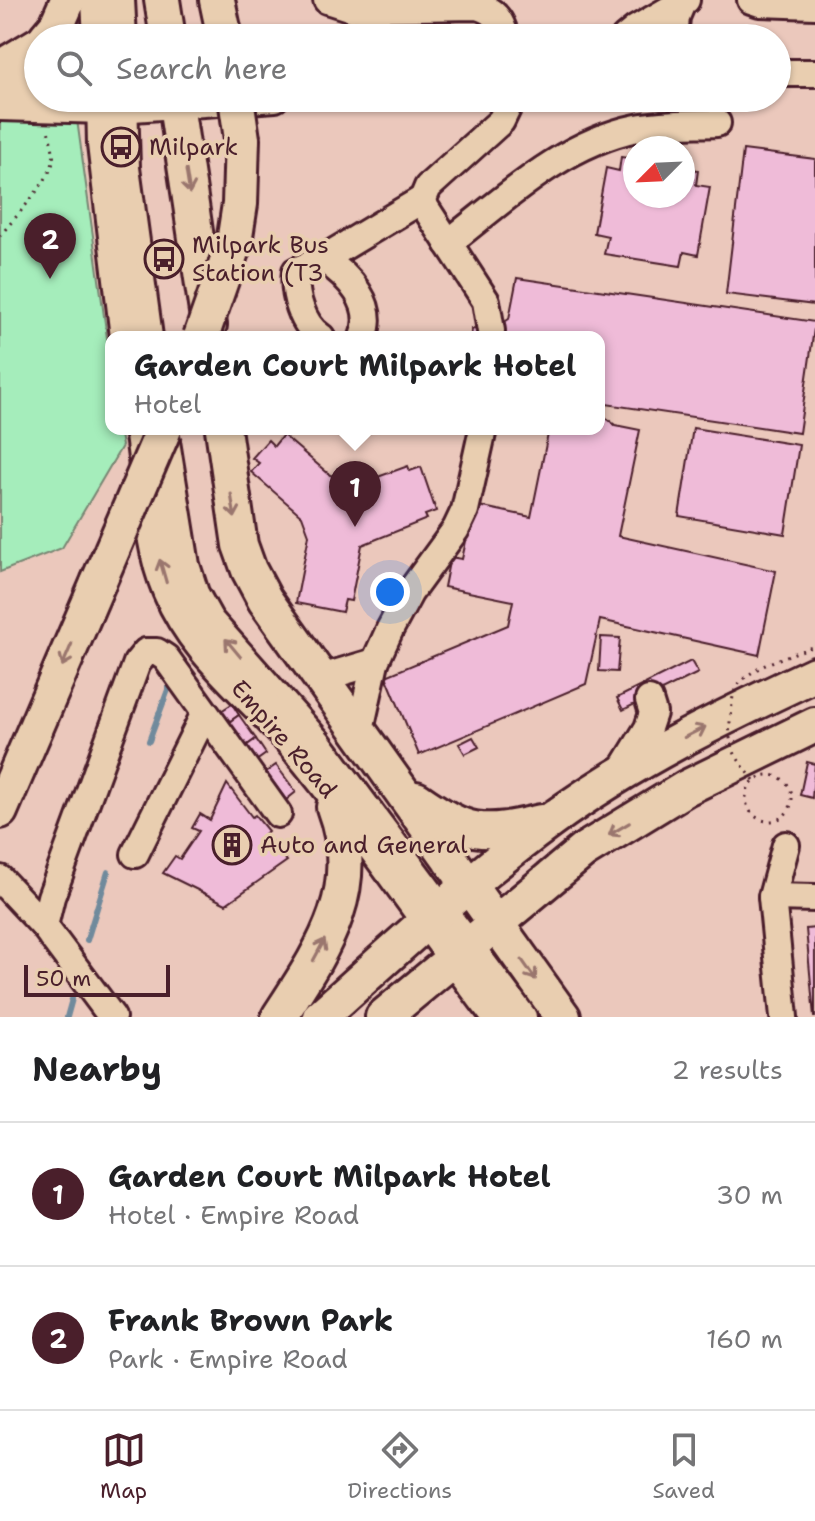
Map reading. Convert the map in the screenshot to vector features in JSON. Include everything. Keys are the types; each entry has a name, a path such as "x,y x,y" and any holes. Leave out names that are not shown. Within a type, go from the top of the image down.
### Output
{"main road":[{"path":"57,24 68,0"},
{"path":"99,0 100,24"},
{"path":"162,0 166,24"},
{"path":"0,68 24,53"},
{"path":"112,112 105,144 127,331"},
{"path":"177,112 209,331"},
{"path":"203,331 234,243 240,204 242,139 238,112"},
{"name":"Empire Road","path":"143,435 159,555 176,605 210,657 290,738 436,915 462,951 500,1017"},
{"path":"0,811 161,435"},
{"path":"224,435 236,524 244,557 265,600 563,1017"},
{"path":"320,1017 468,885 551,820 620,775 704,727 815,674"},
{"path":"383,1017 596,843 686,788 815,725"},
{"path":"279,1017 329,933 339,908 345,877 345,842 323,779"},
{"path":"399,787 448,821 484,832 551,820"}],"street":[{"path":"121,0 122,24"},
{"path":"327,0 352,8 477,6 493,13 501,24"},
{"path":"751,0 815,5"},
{"path":"645,24 684,2"},
{"path":"675,24 684,2"},
{"path":"791,73 815,73"},
{"path":"0,84 24,83"},
{"path":"0,107 24,106"},
{"path":"116,112 148,331"},
{"path":"312,331 301,310 294,281 296,271 323,259 423,199 428,187 501,121 503,112"},
{"path":"448,243 533,176 586,146 636,129 717,123"},
{"path":"423,199 425,207 486,301 491,331"},
{"path":"323,259 337,268 357,290 365,306 364,331"},
{"path":"165,435 186,565 195,593 210,620 317,741 436,915"},
{"path":"360,730 375,662 410,592 460,520 481,435"},
{"path":"44,926 51,897 141,656 149,651 166,658 278,814"},
{"path":"321,678 375,662"},
{"path":"620,775 648,728 653,713 649,700"},
{"path":"135,854 205,713"},
{"path":"784,1017 772,897 786,845"},
{"path":"0,879 44,926 112,1017"},
{"path":"772,897 815,898"},
{"path":"462,951 523,1017"}],"path":[{"path":"0,236 36,191 52,165 54,157 46,122"},
{"path":"754,780 732,753 728,734 735,690 746,677 764,666 815,646"},
{"path":"768,775 787,784 792,798 782,817 767,821 753,815 746,794 754,780 768,775"}],"green space":[{"path":"0,111 76,112 106,331 105,435 120,435 122,446 62,548 0,572"}],"building":[{"path":"743,150 815,159 815,305 726,294"},
{"path":"623,157 623,208 695,208 695,169 698,170 696,185 710,187 698,255 684,252 681,266 604,254 608,236 594,233 606,168 619,171"},
{"path":"517,278 815,322 799,433 605,404 605,331 491,331 509,319"},
{"path":"605,417 615,425 640,430 618,536 776,571 759,655 600,620 586,684 419,755 386,676 508,625 513,601 444,587 450,557 462,559 474,505 531,517 548,435 605,435"},
{"path":"693,428 799,445 785,534 679,516"},
{"path":"283,435 330,475 364,482 408,466 410,471 421,467 436,511 425,515 427,519 362,545 351,601 345,600 342,612 296,603 309,535 302,516 251,472 259,463 252,458 268,440 274,446"},
{"path":"601,637 620,638 617,672 599,671"},
{"path":"691,661 698,673 623,710 617,698"},
{"path":"232,704 239,715 229,722 221,711"},
{"path":"239,715 256,739 246,746 229,722"},
{"path":"473,737 479,747 465,754 459,744"},
{"path":"256,739 266,754 256,761 246,746"},
{"path":"807,762 815,764 812,798 800,795"},
{"path":"276,765 296,792 286,800 266,772"},
{"name":"Auto and General","path":"227,784 252,817 255,815 268,831 265,834 287,861 226,904 163,873 175,856 180,859 199,831 192,828 200,814 210,820"},
{"path":"815,928 815,1017 814,1017 806,929"}],"waterway":[{"path":"149,741 172,679"},
{"path":"87,940 108,872"},
{"path":"67,1017 72,999"}],"place":[{"name":"Milpark","path":"121,147"},
{"name":"Milpark Bus Station (T3","path":"164,259"},
{"name":"Frank Brown Park","path":"50,279"},
{"name":"Garden Court Milpark Hotel","path":"355,527"},
{"name":"Auto and General","path":"232,845"}]}
